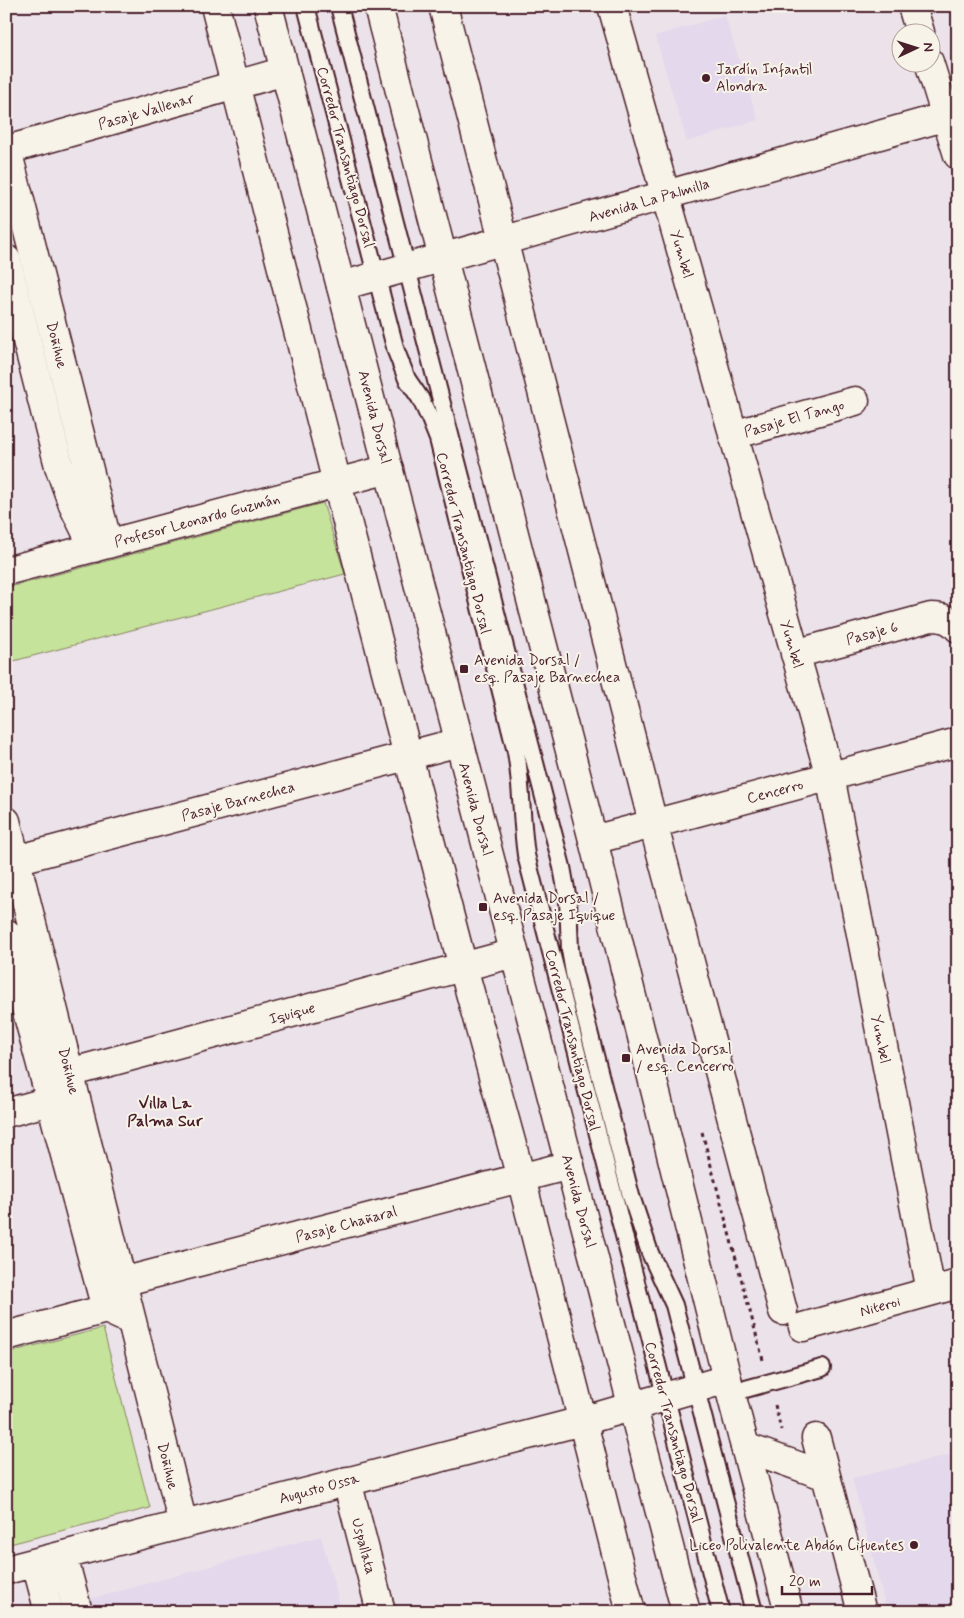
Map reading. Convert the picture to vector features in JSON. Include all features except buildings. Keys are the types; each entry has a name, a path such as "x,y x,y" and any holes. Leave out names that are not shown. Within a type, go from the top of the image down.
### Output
{"street":[{"path":"215,6 337,483 463,967 521,1178 632,1612"},
{"name":"Avenida Dorsal","path":"268,6 686,1612"},
{"path":"378,6 593,840 729,1386 789,1612"},
{"path":"443,6 653,823"},
{"name":"Yumbel","path":"612,6 830,776 931,1292"},
{"path":"912,6 917,22"},
{"name":"Pasaje Vallenar","path":"7,148 285,71"},
{"path":"933,72 952,115 958,155"},
{"name":"Avenida La Palmilla","path":"341,286 952,115"},
{"name":"Doñihue","path":"7,148 52,325 101,546"},
{"name":"Doñihue","path":"6,259 16,336 59,466 72,505 101,546"},
{"path":"16,336 52,325"},
{"name":"Pasaje El Tango","path":"733,435 855,401"},
{"name":"Profesor Leonardo Guzmán","path":"6,571 389,470"},
{"name":"Pasaje 6","path":"795,654 931,617 940,617 953,624"},
{"name":"Pasaje Barnechea","path":"15,879 408,756 459,742"},
{"name":"Cencerro","path":"593,840 958,742"},
{"name":"Doñihue","path":"6,821 15,879 65,1089 106,1310"},
{"name":"Niteroi","path":"653,823 793,1319 931,1292 958,1284"},
{"name":"Doñihue","path":"6,932 65,1089 122,1282 183,1524"},
{"name":"Iquique","path":"6,1113 65,1089 514,953"},
{"name":"Pasaje Chañaral","path":"122,1282 570,1165"},
{"path":"6,1336 106,1310 132,1321"},
{"path":"633,1406 695,1388 729,1386"},
{"name":"Augusto Ossa","path":"6,1570 633,1406"},
{"path":"816,1438 862,1612"},
{"path":"745,1447 826,1476"},
{"name":"Uspallata","path":"347,1481 381,1612"},
{"path":"64,1556 78,1612"},
{"path":"36,1562 49,1612"}],"lane":[{"name":"Corredor Transantiago Dorsal","path":"306,6 396,351 407,378 420,398 438,439 516,752 521,777 522,829 526,855 721,1612"},
{"name":"Corredor Transantiago Dorsal","path":"339,6 562,867 568,900 570,950 574,973 631,1196 650,1253 674,1305 754,1612"},
{"path":"729,1386 822,1368"}],"shaded area":[{"name":"Jardín Infantil Alondra","path":"725,15 758,120 687,142 655,36"},
{"name":"Liceo Polivalente Abdón Cifuentes","path":"958,1453 958,1612 887,1612 852,1478"},
{"path":"321,1536 342,1612 85,1612 83,1601"}],"green space":[{"path":"323,503 345,574 6,663 6,588"},
{"path":"103,1328 150,1508 6,1545 6,1353"}],"place":[{"name":"Jardín Infantil Alondra","path":"706,78"},
{"name":"Avenida Dorsal / esq. Pasaje Barnechea","path":"464,669"},
{"name":"Avenida Dorsal / esq. Pasaje Iquique","path":"483,907"},
{"name":"Avenida Dorsal / esq. Cencerro","path":"626,1058"},
{"name":"Liceo Polivalente Abdón Cifuentes","path":"914,1545"}],"district":[{"name":"Villa La Palma Sur","path":"165,1111"}]}
